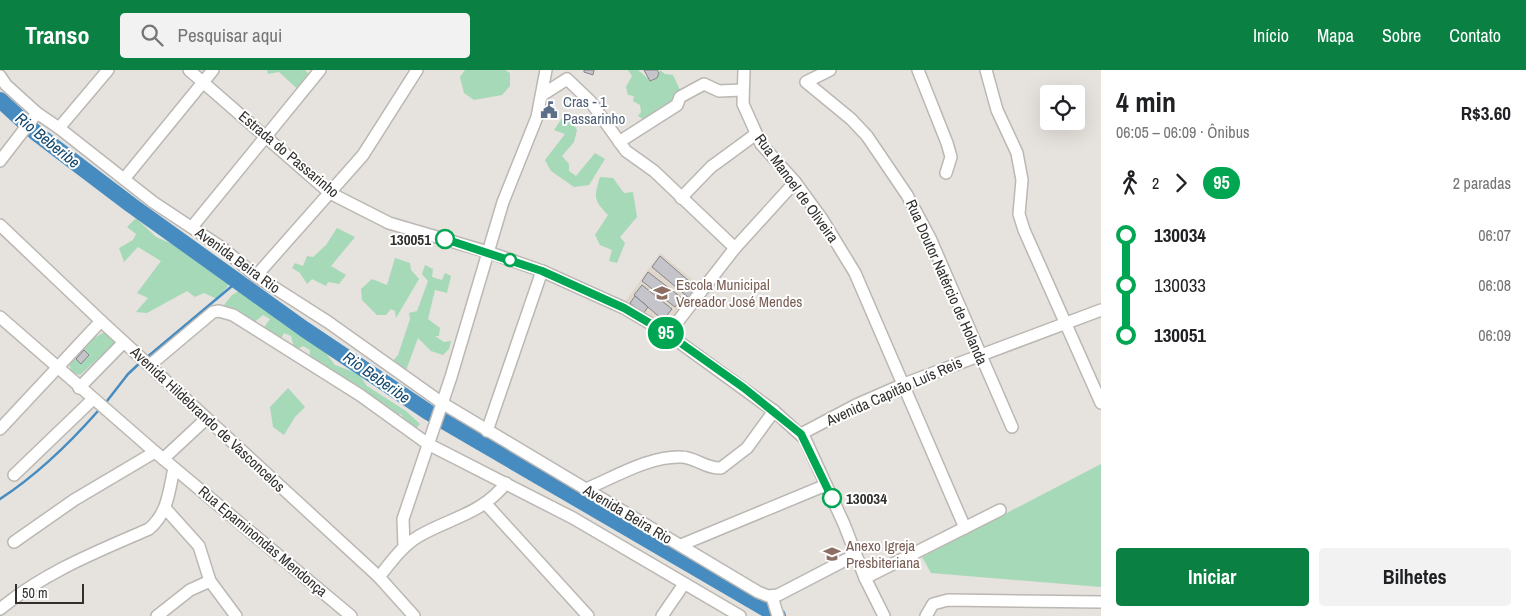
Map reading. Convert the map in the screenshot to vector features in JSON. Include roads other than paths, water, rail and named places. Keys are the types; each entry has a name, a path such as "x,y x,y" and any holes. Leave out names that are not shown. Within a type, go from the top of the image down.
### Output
{"street":[{"path":"59,128 108,70"},
{"name":"Estrada do Passarinho","path":"189,70 267,136 330,193 389,223 488,252 542,271 624,308 668,334 774,411 801,434 826,485 865,578 884,616"},
{"path":"124,179 202,81 213,70"},
{"path":"192,227 320,70"},
{"path":"256,276 371,144 417,70"},
{"path":"404,546 403,519 440,407 503,202 536,120 546,70"},
{"name":"Rua Manoel de Oliveira","path":"744,70 743,104 756,134 768,155 795,182 822,218 855,273 965,528"},
{"name":"Rua Doutor Natércio de Holanda","path":"830,70 806,82 851,118 891,169 930,238 1012,427"},
{"path":"918,70 948,143 951,157 946,172"},
{"path":"986,70 997,110 1017,153 1022,180 1019,214 1024,230 1101,403"},
{"name":"Avenida Beira Rio","path":"0,76 6,85 36,115 59,128 124,179 192,227 256,276 328,322 440,407 487,431 586,489 773,604"},
{"path":"542,95 566,78 590,100 619,142 632,157 654,172 735,248"},
{"path":"619,142 677,105 680,97 704,84 719,91 742,90"},
{"path":"0,161 36,115"},
{"path":"681,198 711,167 756,134"},
{"path":"668,334 735,248 795,182"},
{"name":"Avenida Hildebrando de Vasconcelos","path":"0,226 378,577 414,616"},
{"path":"487,431 542,271"},
{"path":"146,362 203,319 219,310 233,315 429,440 581,523 740,616"},
{"name":"Avenida Capitão Luís Reis","path":"801,434 848,409 904,384 1101,310"},
{"name":"Rua Epaminondas Mendonça","path":"0,317 92,400 351,616"},
{"path":"1,424 101,321"},
{"path":"79,388 124,342"},
{"path":"14,475 92,400"},
{"path":"586,489 663,458 694,458 709,466 721,468 747,448 774,411"},
{"path":"14,542 74,500 159,456 206,419"},
{"path":"0,609 28,587 53,572 149,529 161,517 166,508 174,468"},
{"path":"378,577 404,546 419,536 486,504 506,483"},
{"path":"681,546 826,485"},
{"path":"486,504 588,616"},
{"path":"166,508 198,546 210,581 236,616"},
{"path":"865,578 1000,510"},
{"path":"773,604 855,555"},
{"path":"157,616 190,590 210,581"},
{"path":"662,616 684,584"},
{"path":"926,616 932,604 948,600 1101,602"}],"waterway":[{"name":"Rio Beberibe","path":"0,100 36,133 131,205 304,329 428,412 778,616"},
{"path":"146,358 238,281"},
{"path":"107,401 128,374 142,361"},
{"path":"0,499 52,459 98,411"}],"place":[{"name":"Cras - 1 Passarinho","path":"549,110"},
{"name":"130051","path":"445,239"},
{"name":"Escola Municipal Vereador José Mendes","path":"662,293"},
{"name":"130034","path":"832,498"},
{"name":"Anexo Igreja Presbiteriana","path":"832,554"}]}
